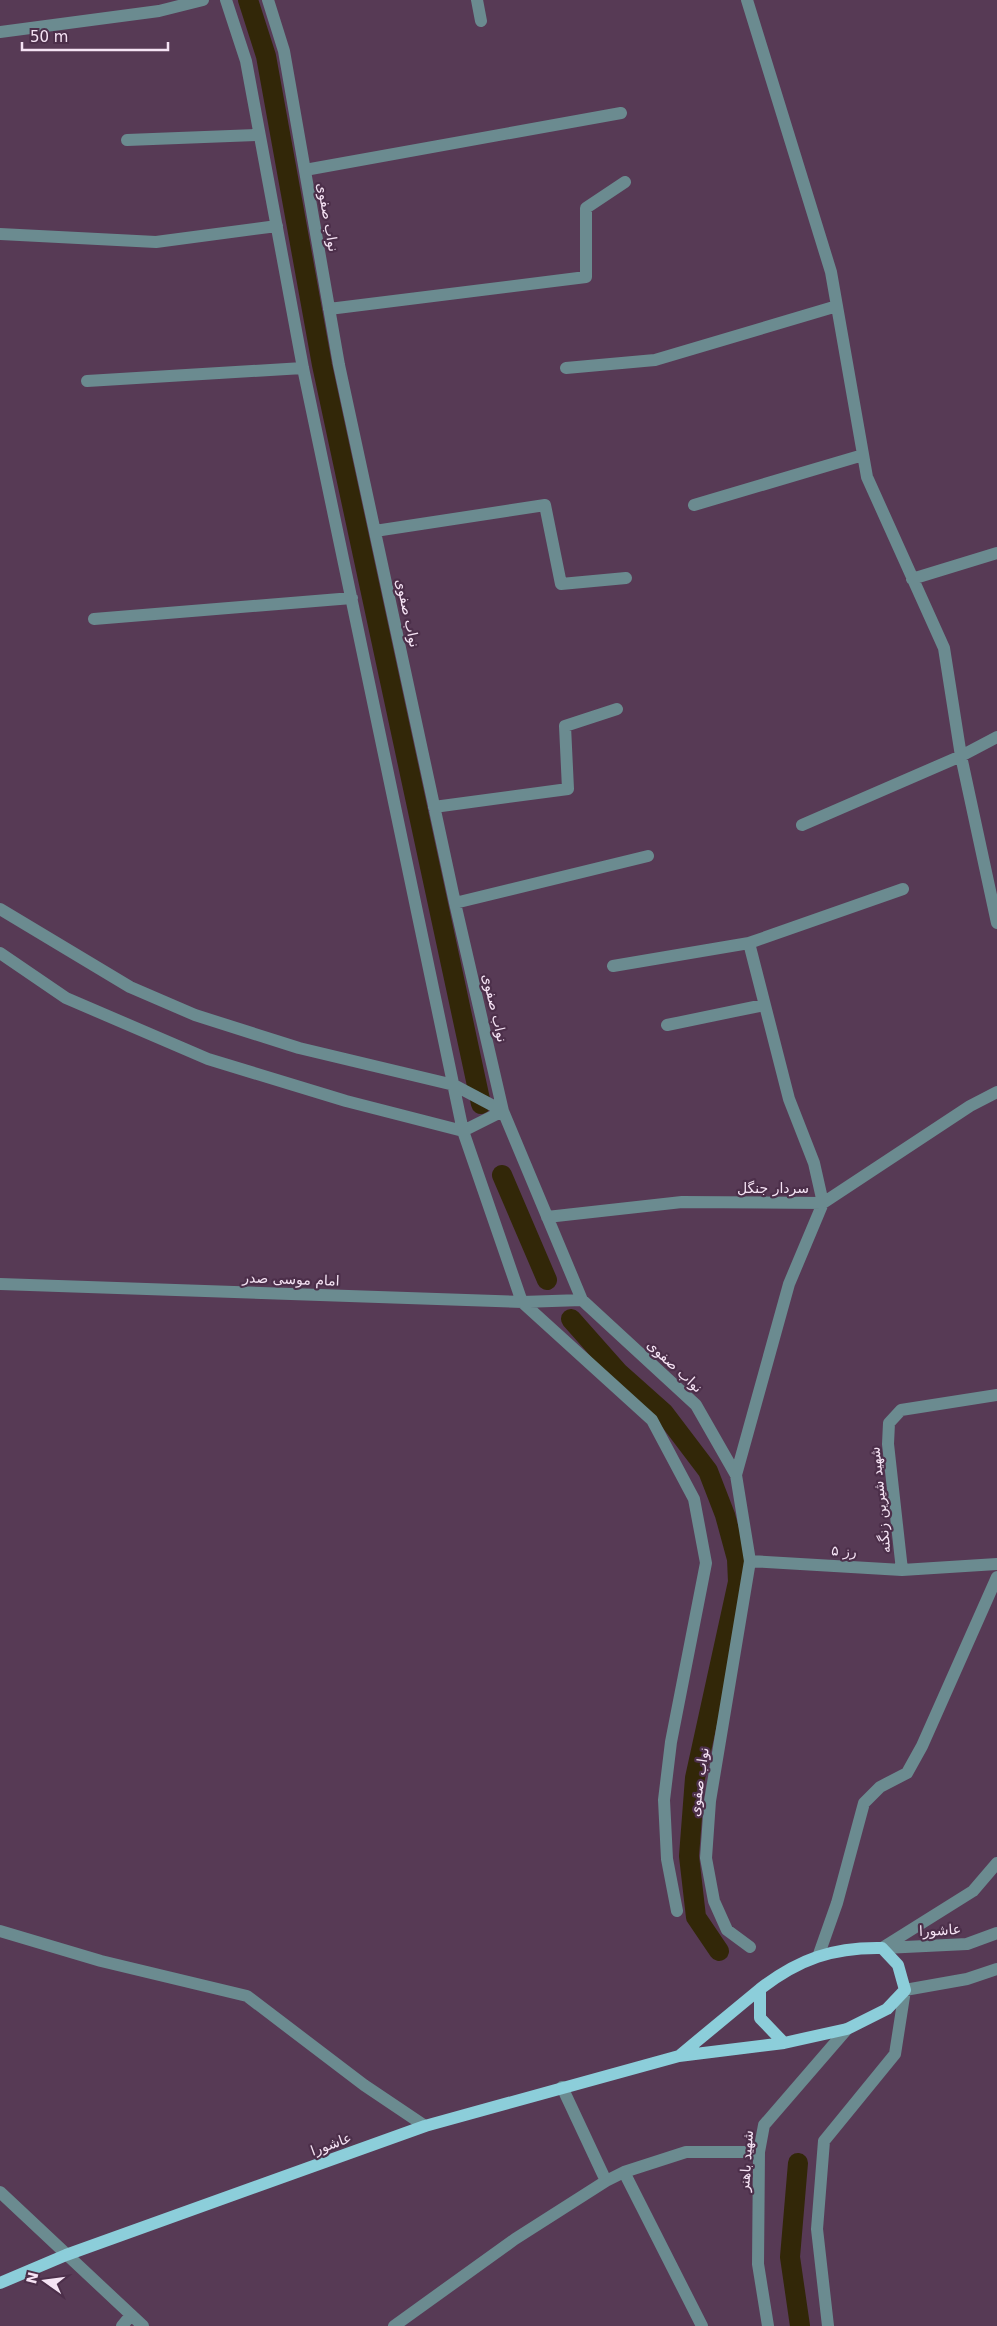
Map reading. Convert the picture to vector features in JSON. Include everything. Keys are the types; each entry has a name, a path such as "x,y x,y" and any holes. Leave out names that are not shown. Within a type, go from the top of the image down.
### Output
{"main road":[{"path":"679,2056 778,1975 820,1954 854,1948 882,1948 898,1965 905,1990"},
{"path":"760,1989 760,2018 784,2043"},
{"name":"عاشورا","path":"0,2283 66,2254 425,2126 679,2056 784,2043 847,2029 887,2009 905,1990"}],"street":[{"path":"0,32 159,11 203,0"},
{"path":"226,0 246,61 303,368 463,1131 522,1302 652,1420 694,1499 706,1563 671,1742 664,1800 667,1859 678,1911"},
{"name":"نواب صفوی","path":"268,0 284,51 339,366 455,903 503,1111 582,1300 696,1405 736,1476 750,1561 710,1801 706,1858 714,1901 727,1930 750,1948"},
{"path":"478,0 481,21"},
{"path":"747,0 831,272 867,477 944,648 962,756 997,923"},
{"path":"305,170 621,113"},
{"path":"127,140 260,135"},
{"path":"329,309 586,277 586,208 625,182"},
{"path":"0,234 156,242 277,226"},
{"path":"566,368 655,360 837,306"},
{"path":"87,381 303,368"},
{"path":"694,505 863,455"},
{"path":"375,531 545,505 561,584 626,578"},
{"path":"912,579 997,553"},
{"path":"94,619 352,598"},
{"path":"434,807 568,789 565,726 617,709"},
{"path":"802,825 962,756 997,737"},
{"path":"455,903 648,856"},
{"path":"613,966 749,943 903,889"},
{"path":"0,909 130,987 195,1015 299,1048 454,1085 503,1111"},
{"path":"736,1476 789,1284 823,1203 814,1163 789,1099 749,943"},
{"path":"0,953 66,998 208,1059 346,1101 463,1131 503,1111"},
{"path":"667,1025 764,1005"},
{"name":"سردار جنگل","path":"547,1217 682,1202 823,1203 970,1106 997,1092"},
{"name":"امام موسی صدر","path":"0,1284 522,1302 582,1300"},
{"name":"شهید شیرین زنگنه","path":"902,1570 888,1444 890,1423 901,1410 997,1395"},
{"name":"رز ۵","path":"750,1561 902,1570 997,1564"},
{"path":"820,1954 837,1903 864,1803 880,1787 907,1773 922,1746 997,1577"},
{"path":"882,1948 973,1891 997,1863"},
{"path":"0,1931 100,1960 247,1996 364,2085 425,2126"},
{"name":"عاشورا","path":"882,1948 967,1944 997,1933"},
{"path":"828,2326 817,2229 824,2141 895,2054 905,1990 967,1979 997,1969"},
{"name":"شهید باهنر","path":"768,2326 758,2264 759,2152 764,2125 847,2029"},
{"path":"562,2087 606,2181"},
{"path":"394,2326 515,2239 606,2181 624,2172 686,2152 759,2152"},
{"path":"624,2172 702,2326"},
{"path":"0,2192 143,2326"},
{"path":"122,2326 131,2315"}],"waterway":[{"path":"248,0 266,56 322,365 481,1104"},
{"path":"502,1175 547,1280"},
{"path":"571,1319 618,1372 664,1413 708,1471 725,1515 737,1559 738,1582 695,1778 689,1856 696,1917 719,1951"},
{"path":"798,2163 790,2257 800,2326"}]}
